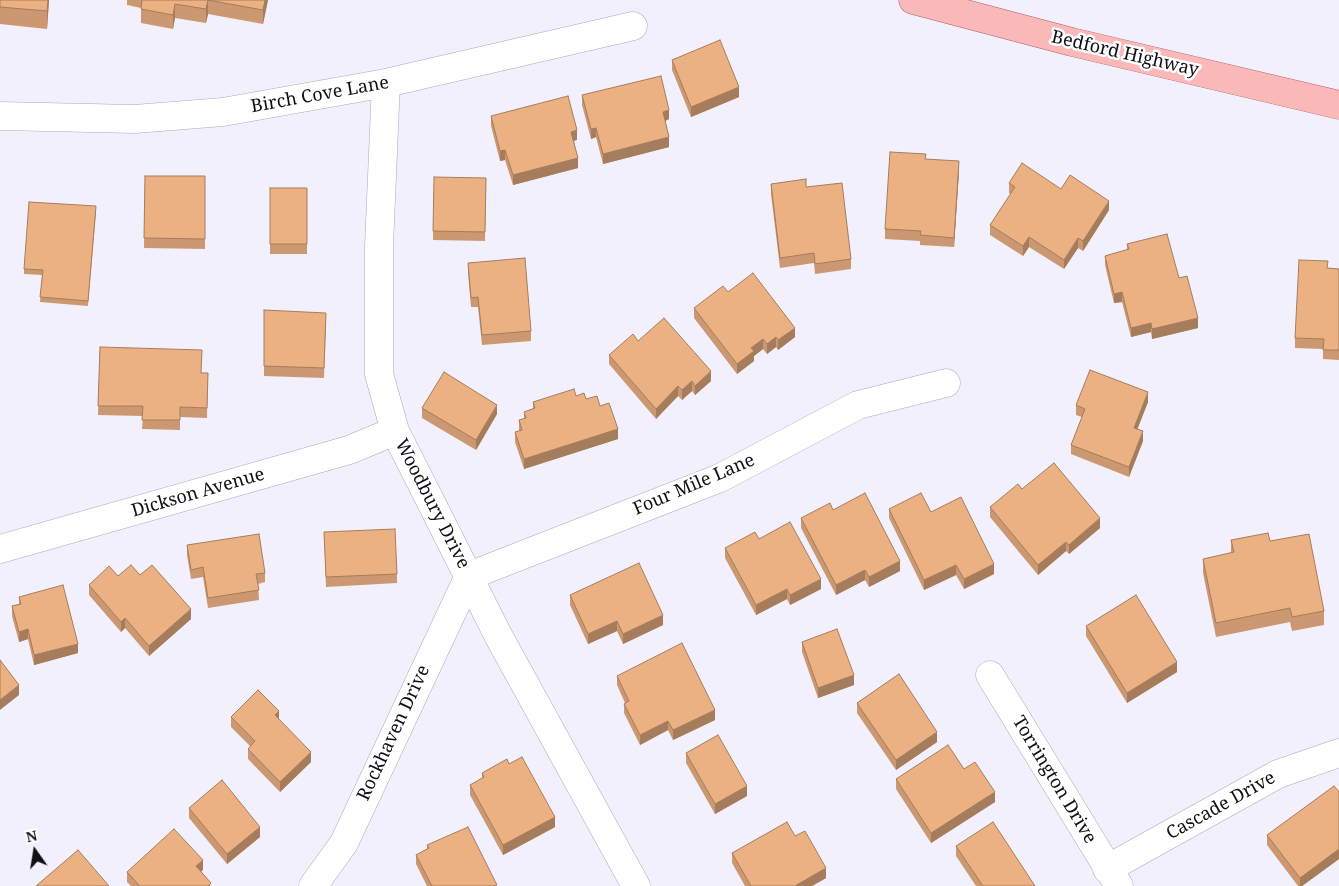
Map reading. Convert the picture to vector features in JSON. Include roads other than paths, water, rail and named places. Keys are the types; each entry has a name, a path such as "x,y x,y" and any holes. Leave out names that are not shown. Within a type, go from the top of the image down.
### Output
{"main road":[{"name":"Bedford Highway","path":"913,0 1072,42 1339,105"}],"street":[{"name":"Birch Cove Lane","path":"0,116 135,119 223,112 386,83 633,26"},
{"name":"Woodbury Drive","path":"386,83 379,246 379,374 395,431 499,638 636,886"},
{"name":"Four Mile Lane","path":"469,576 720,478 858,405 946,383"},
{"name":"Dickson Avenue","path":"0,549 349,450 395,431"},
{"name":"Rockhaven Drive","path":"312,886 344,843 469,576"},
{"name":"Torrington Drive","path":"990,674 1113,878"},
{"name":"Cascade Drive","path":"1113,878 1278,774 1339,753"}]}
